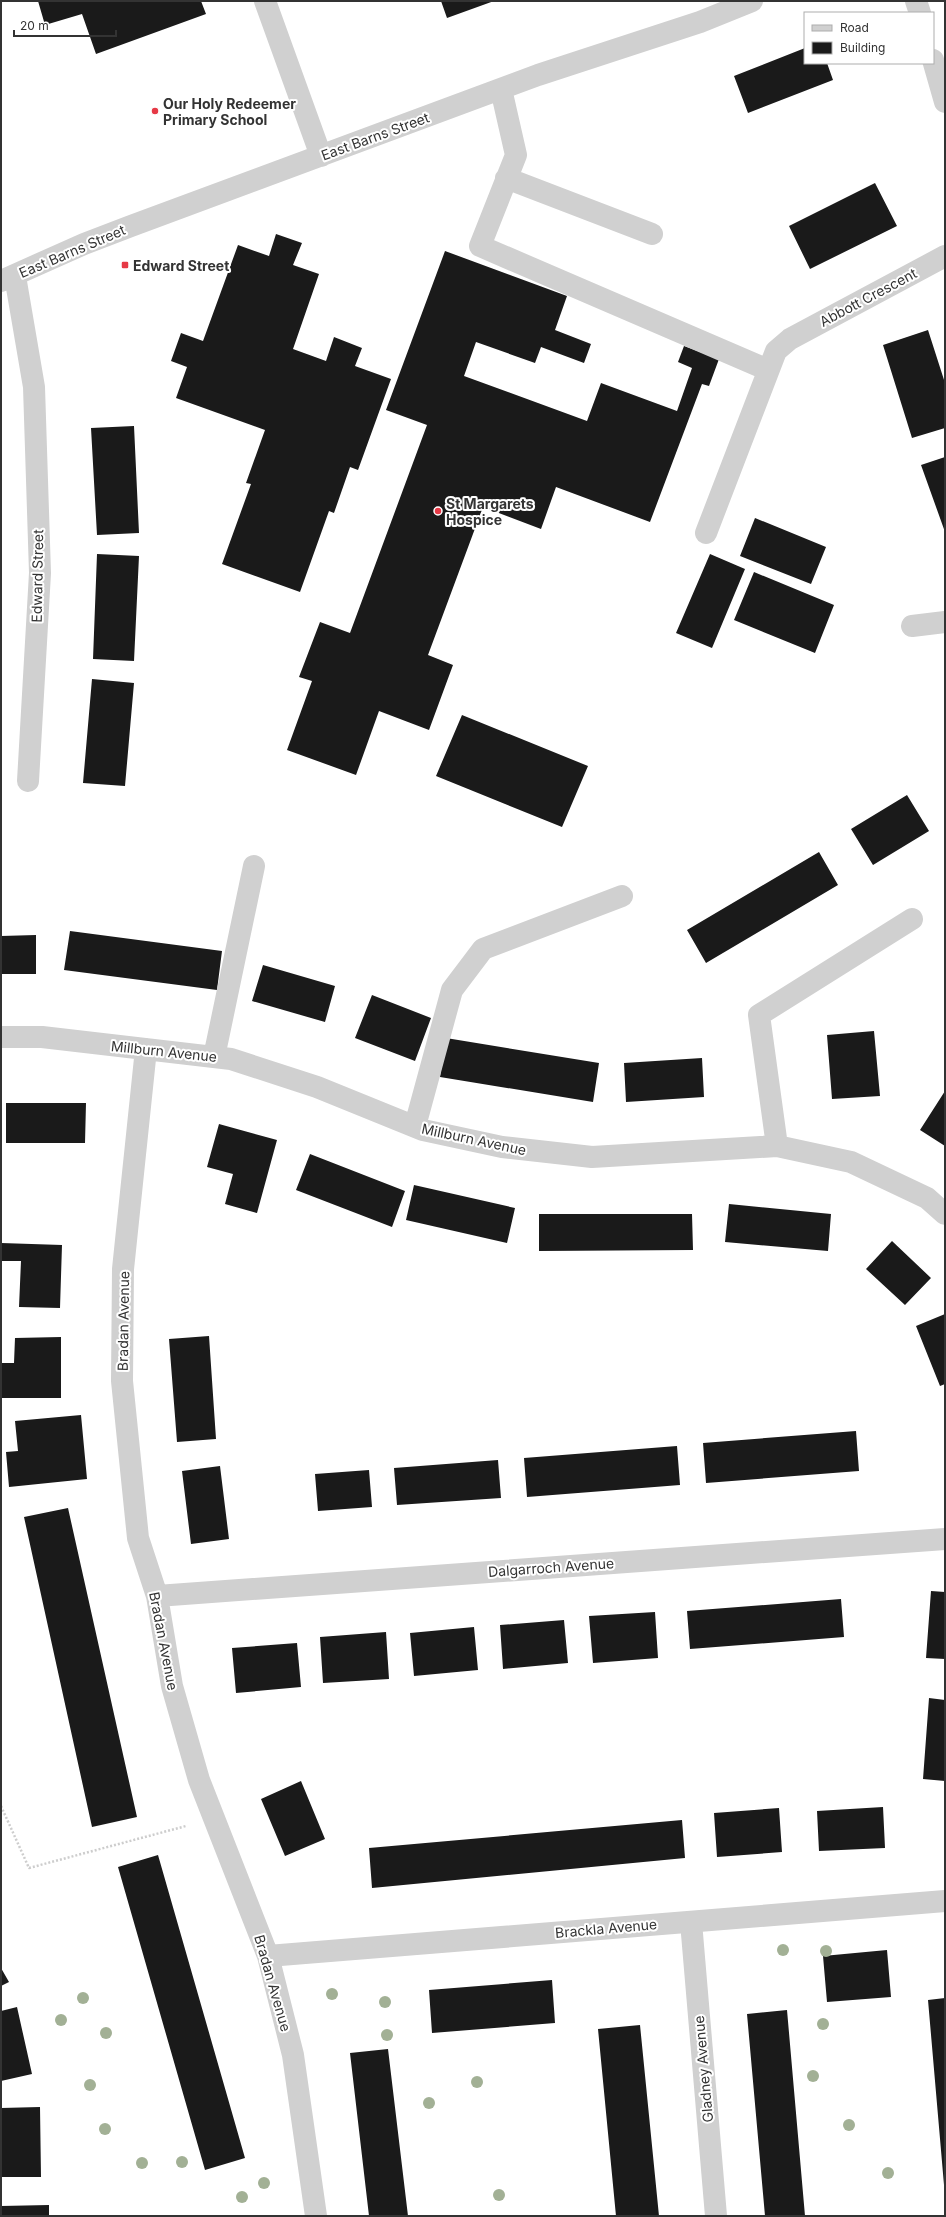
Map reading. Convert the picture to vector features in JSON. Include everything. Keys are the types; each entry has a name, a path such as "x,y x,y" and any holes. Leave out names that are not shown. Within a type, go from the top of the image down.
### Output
{"street":[{"path":"265,1 321,156"},
{"name":"East Barns Street","path":"8,278 84,244 538,75 700,22 752,1"},
{"path":"916,1 920,12"},
{"path":"934,64 945,102"},
{"path":"501,90 516,155 480,246 768,370"},
{"path":"506,178 652,234"},
{"name":"Abbott Crescent","path":"706,533 776,351 790,339 945,256"},
{"name":"Edward Street","path":"8,278 34,387 40,573 28,781"},
{"path":"912,626 945,622"},
{"path":"214,1057 254,866"},
{"path":"415,1126 452,990 483,949 622,896"},
{"path":"777,1146 759,1015 912,919"},
{"name":"Millburn Avenue","path":"1,1037 42,1037 231,1059 317,1087 415,1126 502,1147 592,1157 777,1146 851,1162 927,1198 945,1214"},
{"name":"Bradan Avenue","path":"146,1049 123,1269 122,1381 130,1477 138,1538 157,1596 172,1686 199,1780 213,1819 268,1956 293,2055 316,2216"},
{"name":"Dalgarroch Avenue","path":"157,1596 945,1539"},
{"name":"Brackla Avenue","path":"268,1956 945,1900"},
{"name":"Gladney Avenue","path":"690,1922 716,2216"}],"path":[{"path":"1,1806 29,1868 213,1819"}],"building":[{"path":"38,1 201,1 206,14 96,54 82,14 45,25"},
{"path":"441,1 494,1 447,18"},
{"path":"804,48 804,64 827,64 833,80 748,113 734,76"},
{"path":"875,183 897,226 810,269 789,226"},
{"path":"276,234 302,243 293,265 319,274 293,349 326,361 334,337 362,348 355,366 391,379 358,470 350,467 334,513 329,511 300,592 222,564 251,484 246,483 265,430 176,398 187,367 171,361 181,333 203,341 238,245 269,256"},
{"name":"St Margarets Hospice","path":"445,251 567,296 555,330 591,344 584,363 541,347 535,363 476,342 464,376 587,421 601,383 677,411 692,368 678,362 684,346 719,359 709,386 702,384 650,522 556,487 541,529 483,507 428,655 453,665 429,730 379,711 356,775 287,750 312,681 299,677 320,622 350,633 427,425 386,410"},
{"path":"928,330 945,383 945,428 912,438 883,345"},
{"path":"134,426 139,533 97,535 91,428"},
{"path":"945,457 945,532 921,465"},
{"path":"755,518 826,547 811,584 740,556"},
{"path":"97,554 139,556 134,661 93,659"},
{"path":"710,554 745,569 712,648 676,633"},
{"path":"754,572 834,605 815,653 734,620"},
{"path":"92,679 134,683 125,786 83,783"},
{"path":"462,715 588,766 562,827 436,776"},
{"path":"907,795 929,831 873,865 851,829"},
{"path":"819,852 838,885 706,963 687,930"},
{"path":"70,931 222,951 217,990 64,970"},
{"path":"36,935 36,974 1,974 1,936"},
{"path":"263,965 335,986 325,1022 252,1001"},
{"path":"372,995 431,1018 415,1061 355,1038"},
{"path":"874,1031 880,1096 832,1099 827,1035"},
{"path":"446,1038 599,1063 593,1102 440,1077"},
{"path":"702,1058 704,1097 626,1102 624,1063"},
{"path":"945,1091 945,1146 920,1130"},
{"path":"6,1103 86,1103 85,1143 6,1143"},
{"path":"219,1124 277,1140 257,1213 225,1204 233,1174 207,1167"},
{"path":"310,1154 405,1191 392,1227 296,1190"},
{"path":"414,1185 515,1208 507,1243 406,1220"},
{"path":"729,1204 831,1214 828,1251 725,1242"},
{"path":"539,1214 692,1214 693,1250 539,1251"},
{"path":"892,1241 931,1278 905,1305 866,1269"},
{"path":"1,1243 62,1245 60,1308 19,1307 21,1261 1,1261"},
{"path":"945,1314 945,1384 940,1386 916,1326"},
{"path":"209,1336 216,1439 177,1442 169,1339"},
{"path":"61,1337 61,1398 1,1398 1,1363 14,1363 15,1338"},
{"path":"81,1415 87,1479 9,1487 6,1452 18,1451 15,1421"},
{"path":"856,1431 859,1471 706,1483 703,1443"},
{"path":"677,1446 680,1485 527,1497 524,1458"},
{"path":"498,1460 501,1498 397,1505 394,1468"},
{"path":"220,1466 229,1539 191,1544 182,1471"},
{"path":"369,1470 372,1507 318,1511 315,1474"},
{"path":"68,1508 137,1817 92,1827 24,1517"},
{"path":"931,1591 945,1592 945,1659 926,1658"},
{"path":"841,1599 844,1637 690,1649 687,1611"},
{"path":"655,1612 658,1658 593,1663 589,1616"},
{"path":"564,1620 568,1663 503,1669 500,1625"},
{"path":"474,1627 478,1670 414,1676 410,1633"},
{"path":"386,1632 389,1679 323,1683 320,1637"},
{"path":"297,1643 301,1687 236,1693 232,1648"},
{"path":"929,1698 945,1700 945,1781 923,1779"},
{"path":"301,1781 325,1839 285,1856 261,1799"},
{"path":"883,1807 885,1848 819,1851 817,1811"},
{"path":"779,1808 782,1852 717,1857 714,1813"},
{"path":"682,1820 685,1858 372,1888 369,1848"},
{"path":"158,1855 245,2158 205,2170 118,1867"},
{"path":"887,1950 891,1997 827,2002 823,1956"},
{"path":"1,1968 9,1982 1,1986"},
{"path":"552,1980 555,2023 432,2033 429,1990"},
{"path":"945,1998 945,2185 944,2185 928,2000"},
{"path":"17,2007 32,2074 1,2081 1,2011"},
{"path":"787,2010 805,2216 765,2216 747,2014"},
{"path":"640,2025 659,2216 616,2216 598,2029"},
{"path":"388,2049 408,2216 369,2216 350,2053"},
{"path":"40,2107 41,2177 1,2177 1,2108"},
{"path":"49,2205 49,2216 1,2216 1,2206"}],"place":[{"name":"Our Holy Redeemer Primary School","path":"155,111"},
{"name":"Edward Street","path":"125,265"},
{"name":"St Margarets Hospice","path":"438,511"}]}
